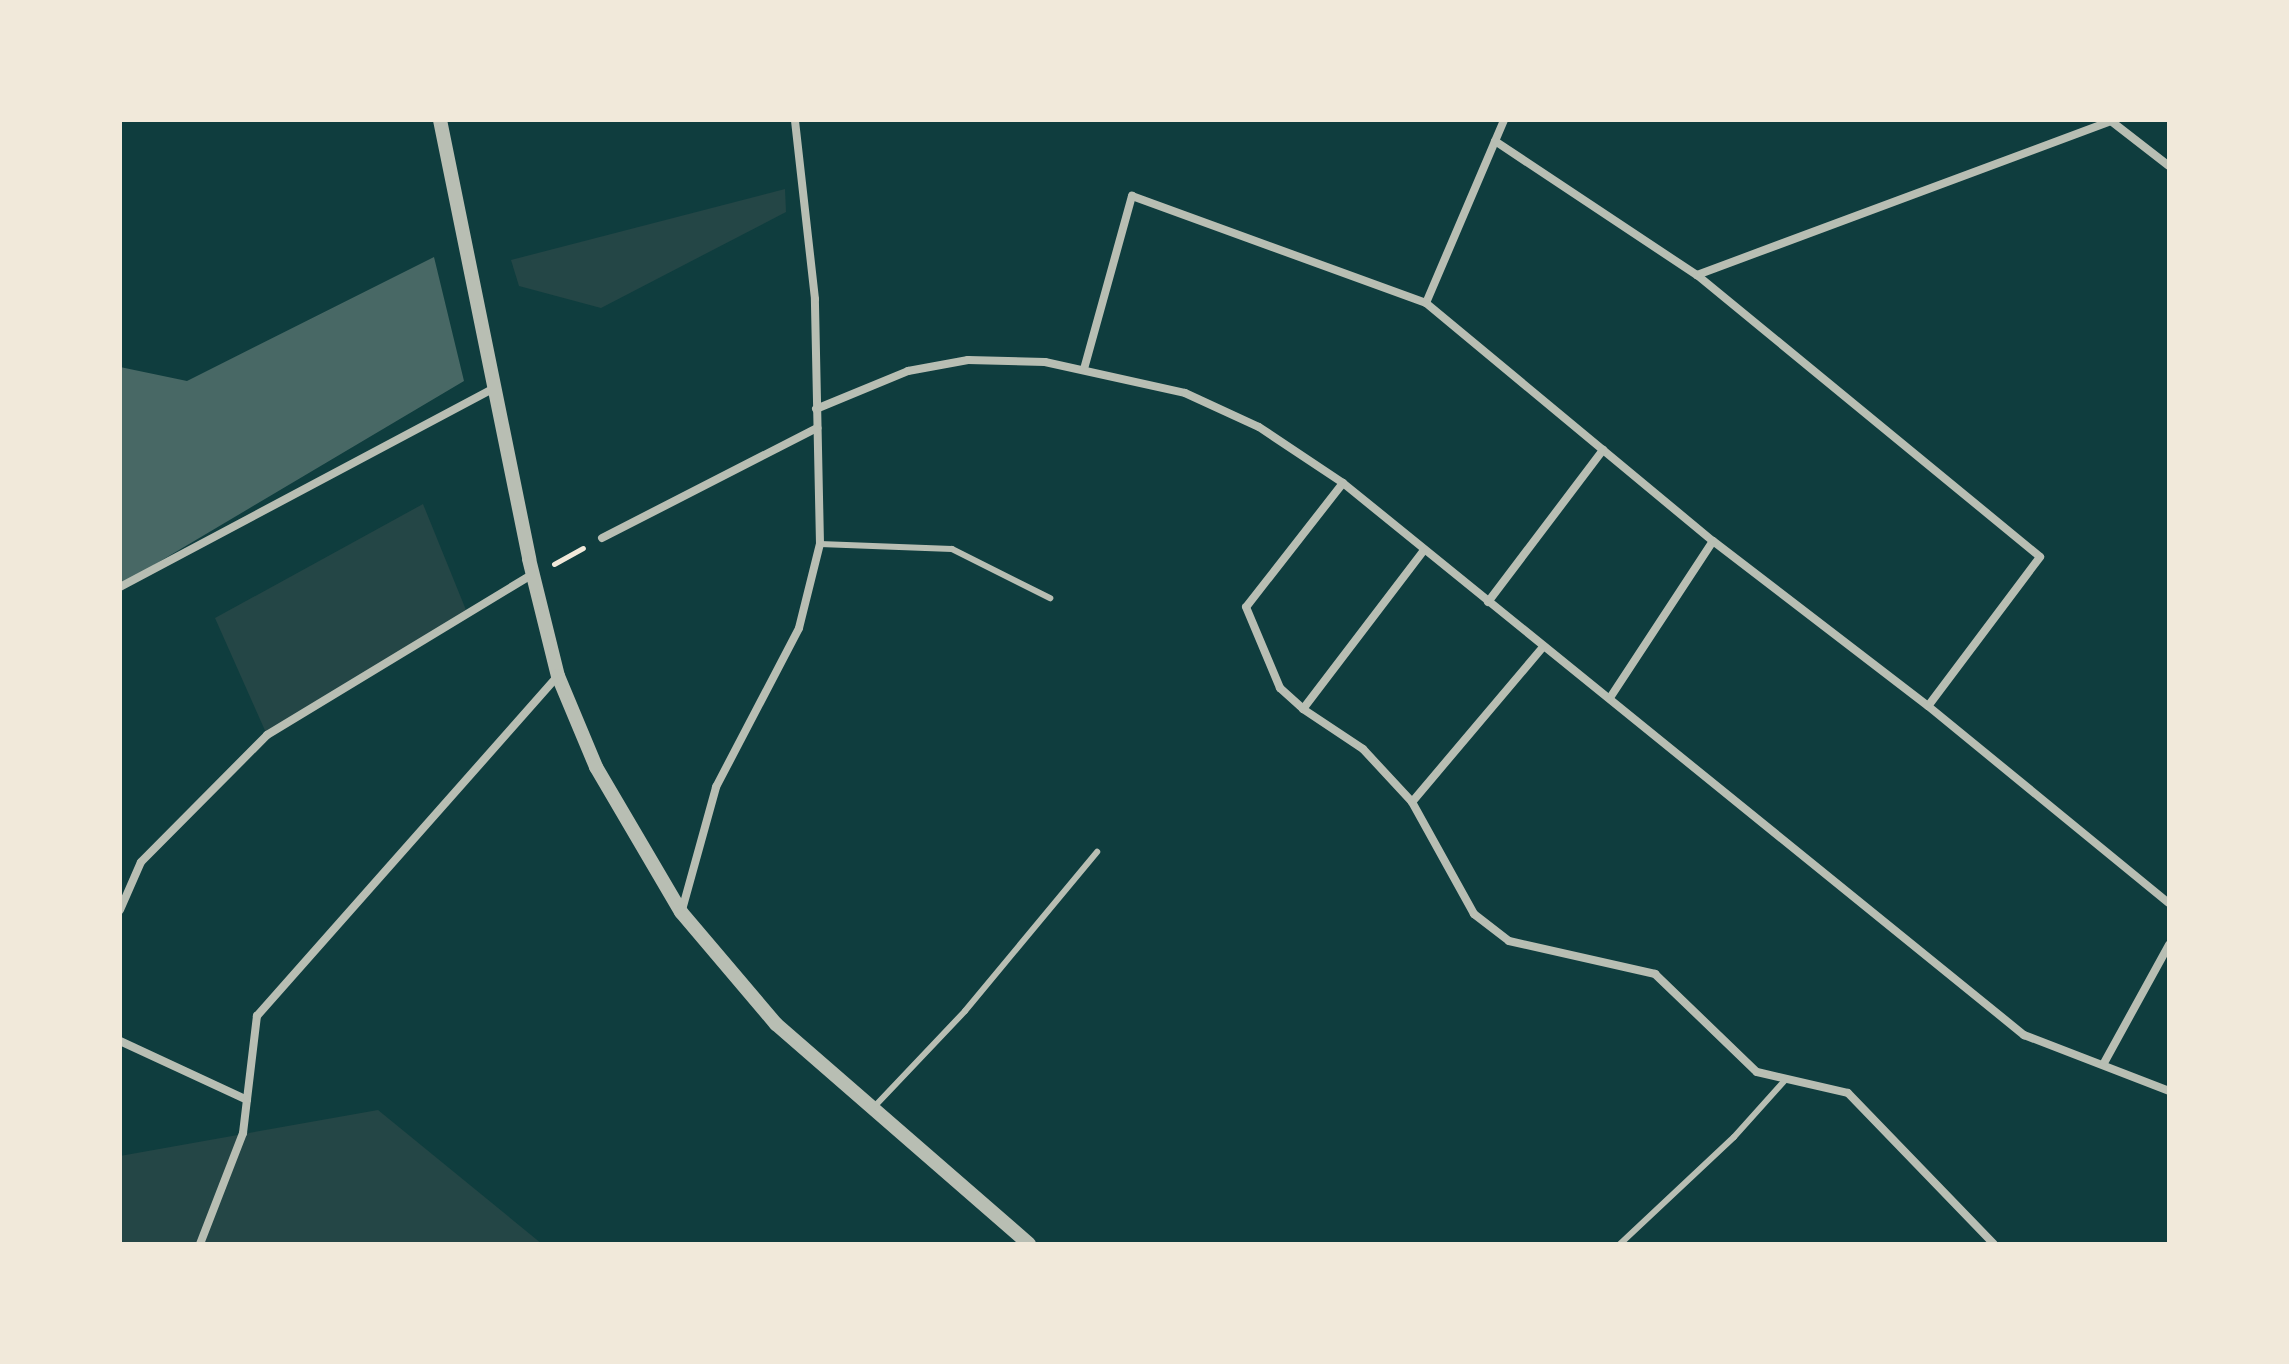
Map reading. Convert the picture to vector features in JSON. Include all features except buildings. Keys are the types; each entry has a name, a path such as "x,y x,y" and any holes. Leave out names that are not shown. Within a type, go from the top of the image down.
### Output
{"street":[{"path":"440,120 494,388 558,676 596,767 681,912 776,1024 1029,1244"},
{"path":"681,912 716,787 799,628 820,544 815,299 795,120"},
{"path":"1426,303 1504,120"},
{"path":"1697,275 2112,121 2169,166"},
{"path":"1495,141 1697,275 2040,557 1928,706"},
{"path":"1084,369 1132,196 1426,303 1713,541 1928,706 2169,903"},
{"path":"816,409 908,371 968,360 1084,369 1185,393 1259,427 1343,483 2024,1035 2104,1063 2169,1091"},
{"path":"120,587 494,388"},
{"path":"602,538 817,428"},
{"path":"1488,602 1603,450"},
{"path":"1343,483 1246,607 1280,688 1303,709 1363,749 1412,802 1474,914 1509,941 1655,974 1757,1072 1848,1093 1994,1244"},
{"path":"1610,698 1713,541"},
{"path":"1303,709 1424,550"},
{"path":"120,910 141,862 267,735 530,576"},
{"path":"1412,802 1543,647"},
{"path":"200,1244 243,1133 257,1016 558,676"},
{"path":"2104,1063 2169,945"},
{"path":"120,1041 247,1100"}],"lane":[{"path":"820,544 952,549 1050,598"},
{"path":"871,1109 965,1011 1097,852"},
{"path":"1620,1244 1734,1137 1786,1079"}],"path":[{"path":"530,576 602,538"}],"shaded area":[{"path":"785,189 786,212 601,308 519,286 511,260"},
{"path":"423,504 468,615 267,735 215,618"},
{"path":"378,1110 542,1244 120,1244 120,1156"}]}
